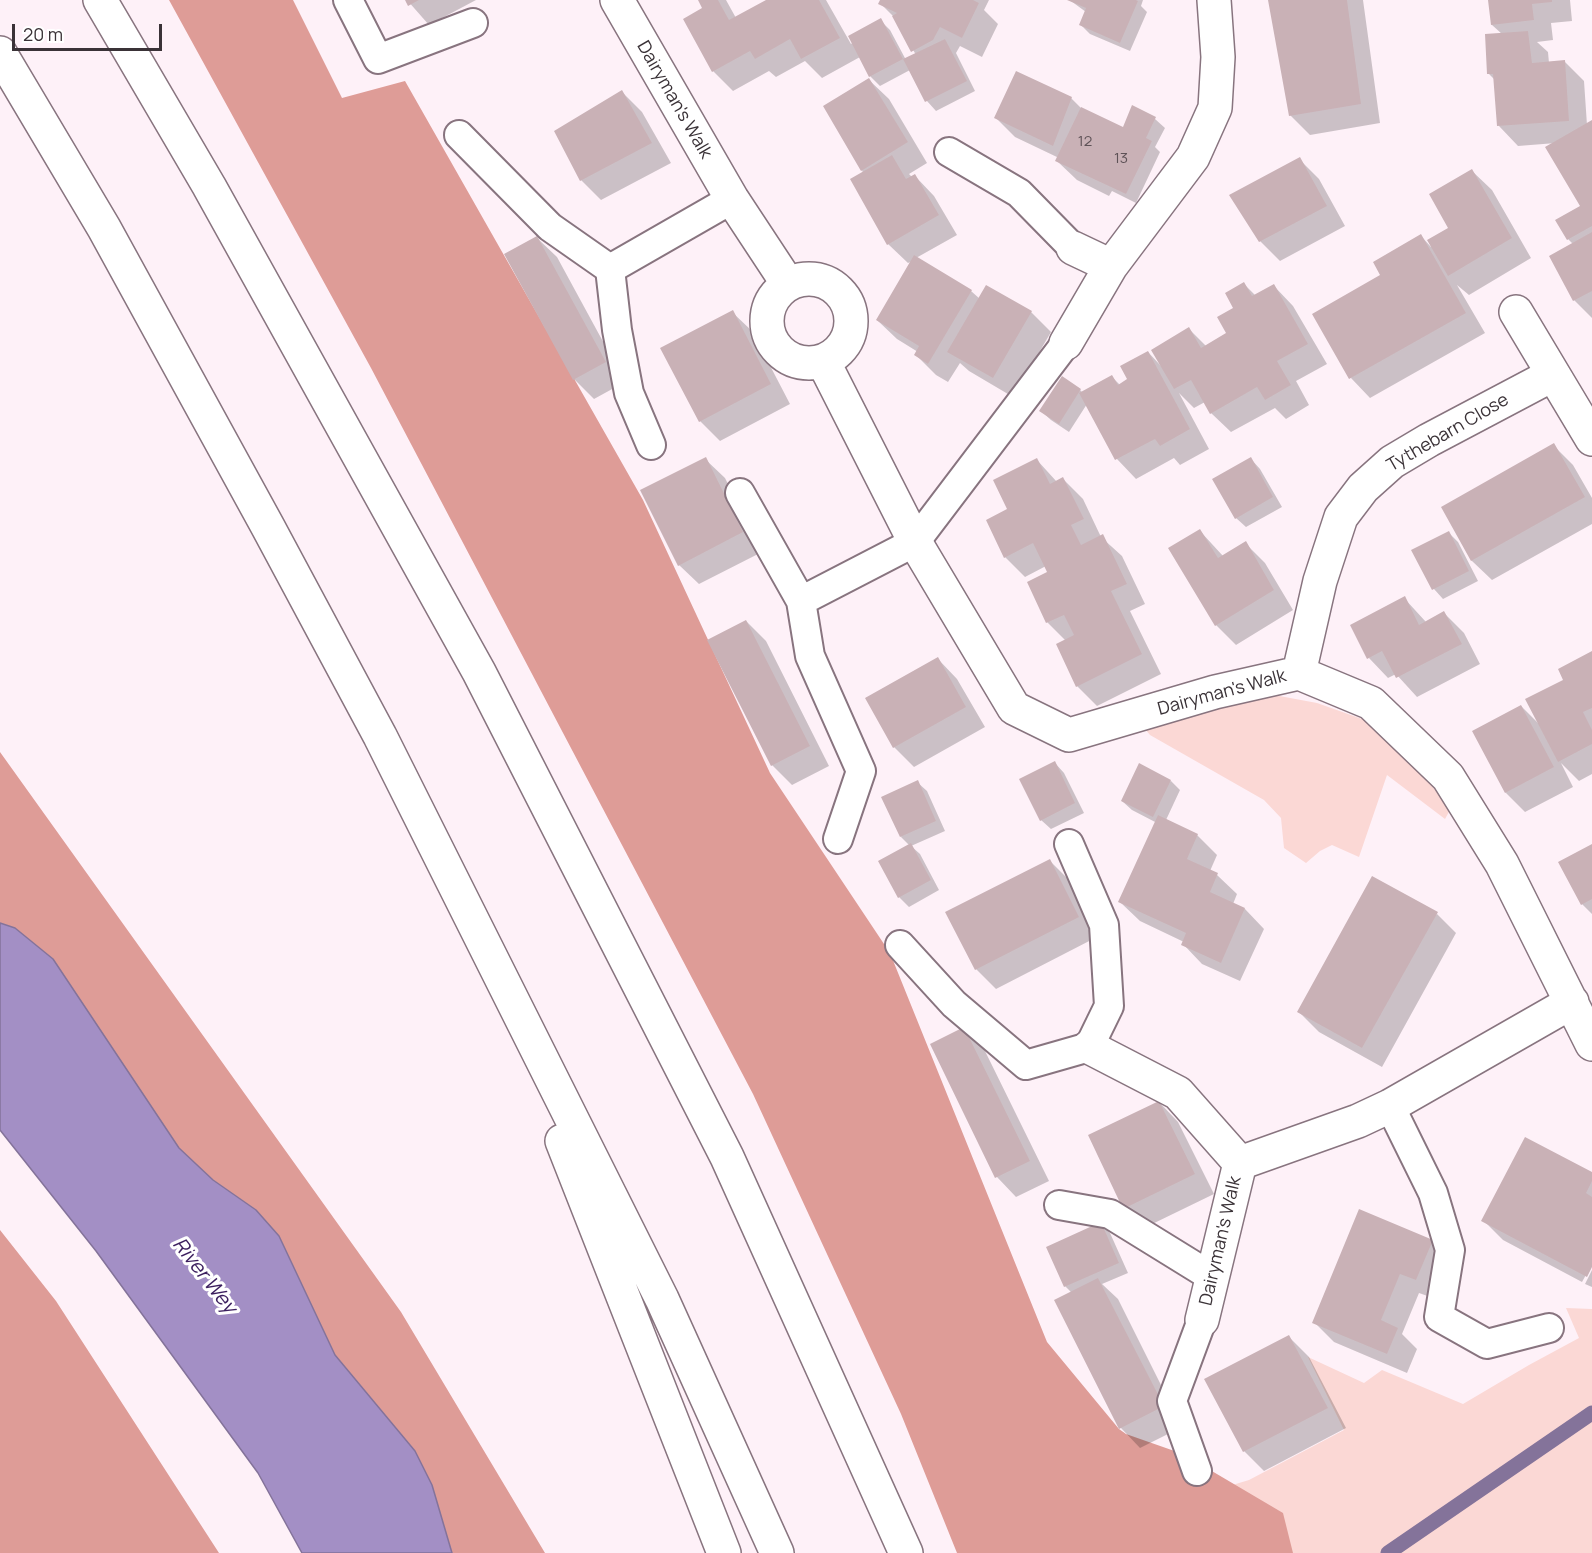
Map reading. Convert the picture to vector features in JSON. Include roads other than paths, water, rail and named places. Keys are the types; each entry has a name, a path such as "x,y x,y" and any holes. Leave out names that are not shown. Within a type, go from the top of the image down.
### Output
{"main road":[{"path":"100,0 209,186 479,672 727,1157 906,1553"},
{"path":"1066,343 1112,266 1192,157 1215,108 1218,57 1214,0"},
{"name":"Dairyman's Walk","path":"622,2 732,200 788,284"},
{"path":"0,53 104,228 380,736 662,1299 777,1553"},
{"path":"1073,248 1112,266"},
{"path":"808,278 823,281 836,288 851,311 848,338 841,349 823,361 805,363 792,360 781,353 772,342 767,329 767,314 771,300 781,288 788,284 808,278"},
{"path":"1516,312 1592,439"},
{"name":"Dairyman's Walk","path":"823,361 915,542 1014,708 1069,735 1215,692 1299,673 1371,703 1448,777 1502,864 1592,1044"},
{"name":"Tythebarn Close","path":"1299,673 1320,581 1341,518 1363,488 1392,462 1552,375"},
{"path":"485,945 724,1553"},
{"name":"Dairyman's Walk","path":"1240,1162 1358,1121 1390,1106 1572,1002"},
{"name":"Dairyman's Walk","path":"1089,1047 1178,1093 1240,1162"},
{"name":"Dairyman's Walk","path":"1202,1320 1240,1162"}],"lane":[{"path":"348,0 378,59 472,23"},
{"path":"459,135 550,227 610,268 617,330 630,393 651,445"},
{"path":"949,152 1019,193 1073,248"},
{"path":"610,268 732,200"},
{"path":"801,601 915,542 1066,343"},
{"path":"741,494 801,601 810,656 861,771 838,839"},
{"path":"900,945 954,1004 1026,1065 1089,1047 1109,1006 1104,925 1069,844"},
{"path":"1390,1106 1433,1193 1450,1250 1439,1317 1487,1344 1549,1328"},
{"path":"1059,1204 1110,1215 1212,1277"},
{"path":"1197,1471 1172,1401 1202,1320"}],"water":[{"name":"River Wey","path":"0,923 15,928 53,959 179,1148 213,1180 256,1210 279,1236 335,1355 415,1451 432,1485 452,1553 302,1553 258,1473 96,1251 0,1130"}],"waterway":[{"path":"1388,1553 1592,1413"}]}
